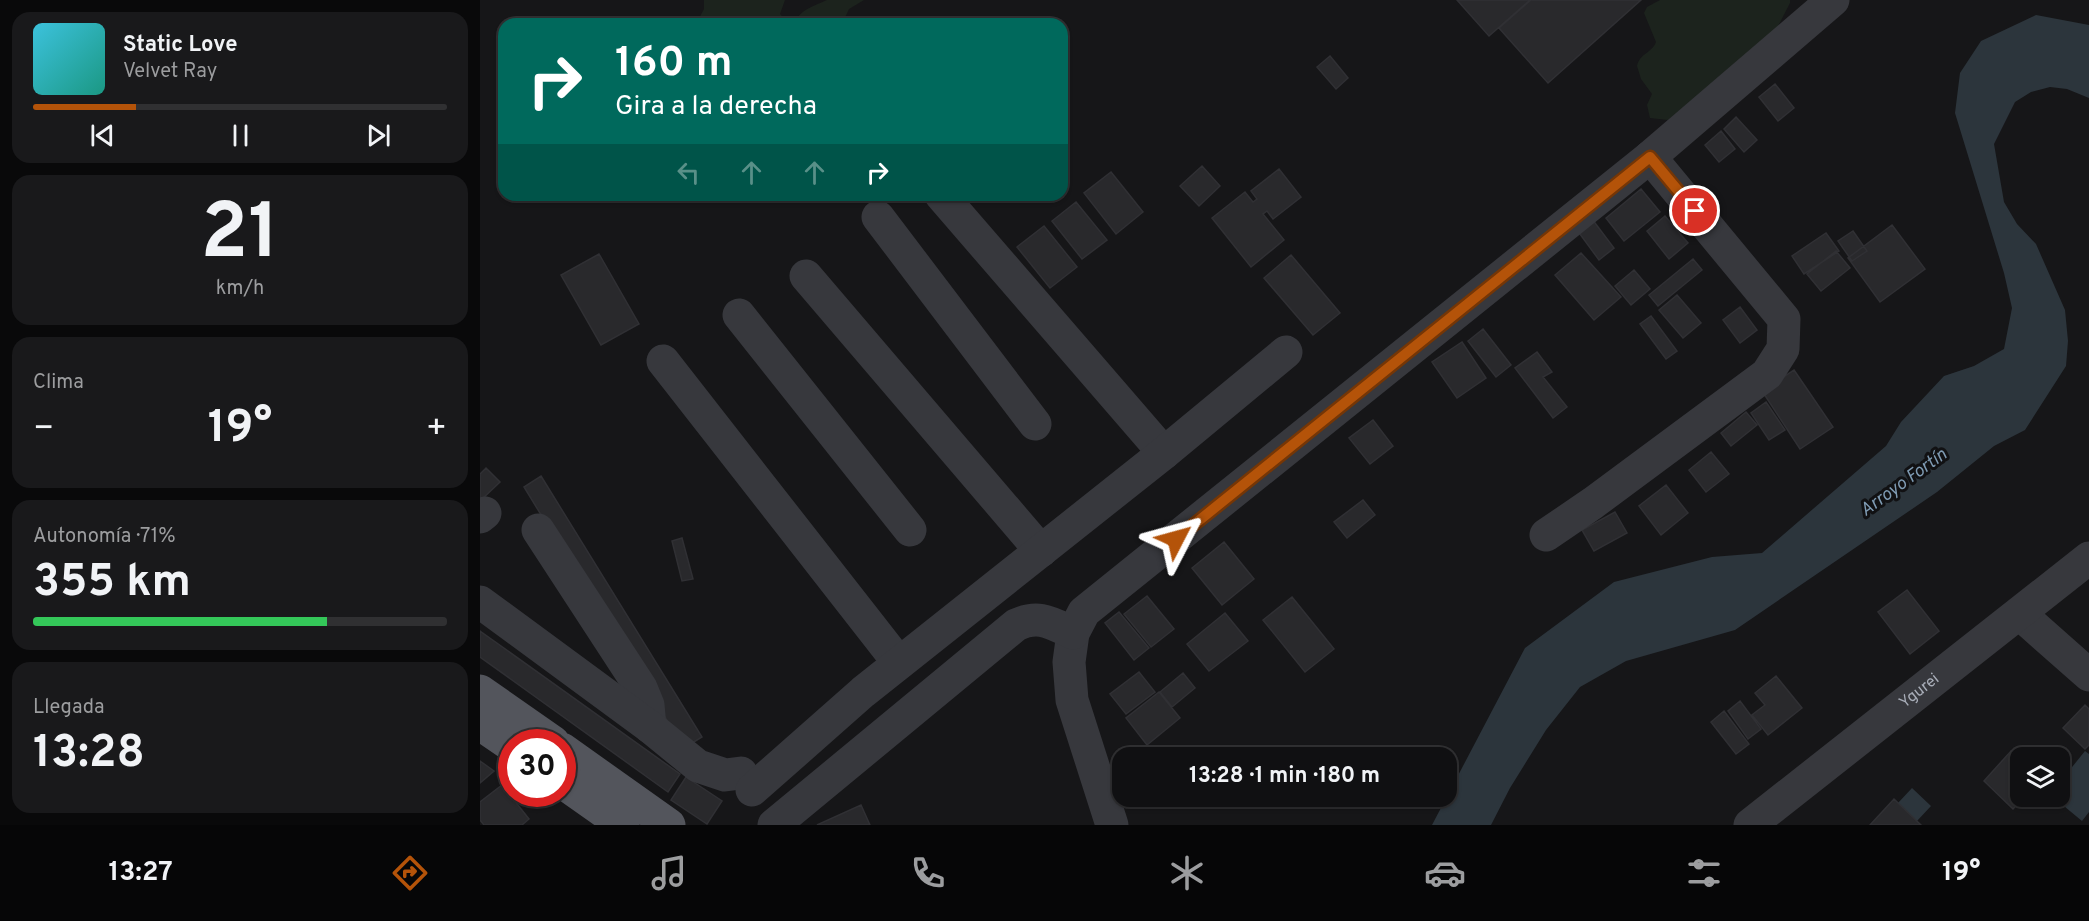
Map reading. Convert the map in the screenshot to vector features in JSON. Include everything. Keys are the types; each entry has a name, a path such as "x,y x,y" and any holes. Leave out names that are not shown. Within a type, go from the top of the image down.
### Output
{"main road":[{"path":"480,691 534,729"},
{"path":"480,724 498,736"},
{"path":"576,760 669,825"},
{"path":"576,792 623,825"}],"street":[{"path":"1112,825 1072,700 1069,662 1073,633 1084,612 1650,157 1833,0"},
{"path":"1546,535 1593,504 1767,374 1783,349 1784,320 1650,157"},
{"path":"946,201 1164,453"},
{"path":"878,217 1035,424"},
{"path":"806,276 1041,551"},
{"path":"739,315 910,530"},
{"path":"480,602 650,727 698,766 747,782 1164,453 1286,352"},
{"path":"663,361 899,663"},
{"path":"538,530 641,688 648,705 650,727"},
{"name":"Ygurei","path":"1750,825 2089,558"},
{"path":"2020,614 2089,675"},
{"path":"774,825 1016,625 1030,619 1046,621 1073,633"}],"shaded area":[{"path":"704,0 785,0 780,14 784,18 699,18 704,9"},
{"path":"827,0 864,0 849,9 845,18 797,18"},
{"path":"1660,0 1790,0 1790,3 1775,32 1668,120 1650,118 1647,105 1652,94 1641,79 1637,66 1641,58 1652,49 1656,42 1644,13 1647,7"}],"water":[{"name":"Arroyo Fortín","path":"2036,15 2089,25 2089,98 2067,89 2050,87 2031,92 2015,102 1994,144 2004,202 2017,224 2036,244 2065,310 2068,341 2066,366 2025,430 1994,446 1937,492 1735,630 1626,661 1580,687 1546,730 1510,788 1491,825 1432,825 1441,807 1457,807 1457,777 1525,648 1614,582 1712,557 1762,553 1886,446 1901,422 1944,376 1974,366 2004,349 2012,308 2004,273 1955,113 1960,73 1981,41"},
{"path":"2085,751 2089,754 2089,812 2082,821 2065,807 2070,807 2070,770"},
{"path":"1912,788 1931,806 1917,821 1898,803"}],"building":[{"path":"1457,0 1530,0 1489,36"},
{"path":"1531,0 1641,0 1548,83 1499,28"},
{"path":"1330,56 1348,78 1336,89 1317,67"},
{"path":"1775,84 1794,108 1778,121 1759,97"},
{"path":"1736,117 1757,140 1744,152 1724,129"},
{"path":"1721,131 1735,149 1719,162 1705,145"},
{"path":"1202,166 1220,186 1199,206 1180,186"},
{"path":"1279,169 1301,197 1273,219 1267,211 1263,214 1284,240 1251,267 1212,218 1245,192 1253,202 1257,199 1251,191"},
{"path":"1111,172 1143,212 1116,234 1084,193"},
{"path":"1641,189 1660,212 1624,241 1606,218"},
{"path":"1076,202 1107,240 1082,259 1052,221"},
{"path":"1589,215 1614,248 1599,260 1574,226"},
{"path":"1665,216 1688,243 1669,259 1647,231"},
{"path":"1892,225 1925,269 1880,302 1848,258"},
{"path":"1044,226 1077,267 1050,288 1017,247"},
{"path":"1853,231 1867,251 1852,261 1838,241"},
{"path":"1826,233 1839,251 1804,274 1792,256"},
{"path":"1836,251 1850,268 1821,291 1807,274"},
{"path":"1581,253 1621,297 1594,320 1555,275"},
{"path":"599,254 639,324 601,345 561,275"},
{"path":"1291,255 1340,313 1313,335 1264,278"},
{"path":"1693,259 1702,270 1658,306 1649,295"},
{"path":"1634,270 1650,289 1631,305 1615,286"},
{"path":"1677,295 1701,323 1683,338 1659,310"},
{"path":"1740,307 1757,330 1740,343 1723,320"},
{"path":"1651,316 1677,351 1666,359 1640,324"},
{"path":"1483,329 1511,365 1496,377 1468,341"},
{"path":"1462,342 1486,378 1457,398 1432,362"},
{"path":"1537,352 1552,372 1543,377 1567,407 1553,418 1515,368"},
{"path":"1794,370 1833,427 1800,449 1762,391"},
{"path":"1766,402 1785,430 1769,440 1751,413"},
{"path":"1746,412 1757,425 1731,446 1721,433"},
{"path":"1373,420 1393,446 1370,464 1349,438"},
{"path":"1711,452 1729,474 1706,492 1689,470"},
{"path":"486,468 500,482 480,501 480,474"},
{"path":"541,476 702,737 684,748 524,487"},
{"path":"1666,485 1688,513 1661,535 1639,506"},
{"path":"1363,500 1375,515 1347,538 1334,522"},
{"path":"1615,512 1627,533 1594,551 1582,530"},
{"path":"682,538 693,579 682,581 672,541"},
{"path":"1224,542 1254,579 1222,605 1192,568"},
{"path":"1907,590 1939,631 1910,654 1878,612"},
{"path":"1147,596 1174,629 1151,647 1124,614"},
{"path":"1292,597 1334,649 1305,672 1263,620"},
{"path":"1119,612 1149,648 1134,660 1105,623"},
{"path":"1225,613 1248,641 1209,671 1187,644"},
{"path":"480,631 680,774 668,792 480,657"},
{"path":"1139,672 1155,692 1126,714 1110,694"},
{"path":"1183,673 1195,688 1172,707 1160,692"},
{"path":"1776,676 1802,708 1768,735 1752,715 1765,705 1755,693"},
{"path":"1159,692 1180,718 1147,745 1126,718"},
{"path":"1740,701 1761,729 1748,739 1728,711"},
{"path":"2085,705 2089,709 2089,745 2085,749 2063,728"},
{"path":"1724,711 1749,744 1736,754 1711,722"},
{"path":"2010,752 2010,806 1984,781"},
{"path":"480,761 494,771 480,783"},
{"path":"686,777 722,801 707,824 671,800"},
{"path":"498,788 498,807 519,807 529,819 522,825 484,825 480,820 480,802"},
{"path":"1894,799 1921,825 1870,825"},
{"path":"861,805 870,825 817,825"}],"route":[{"path":"1176,539 1650,157 1695,211"}]}
